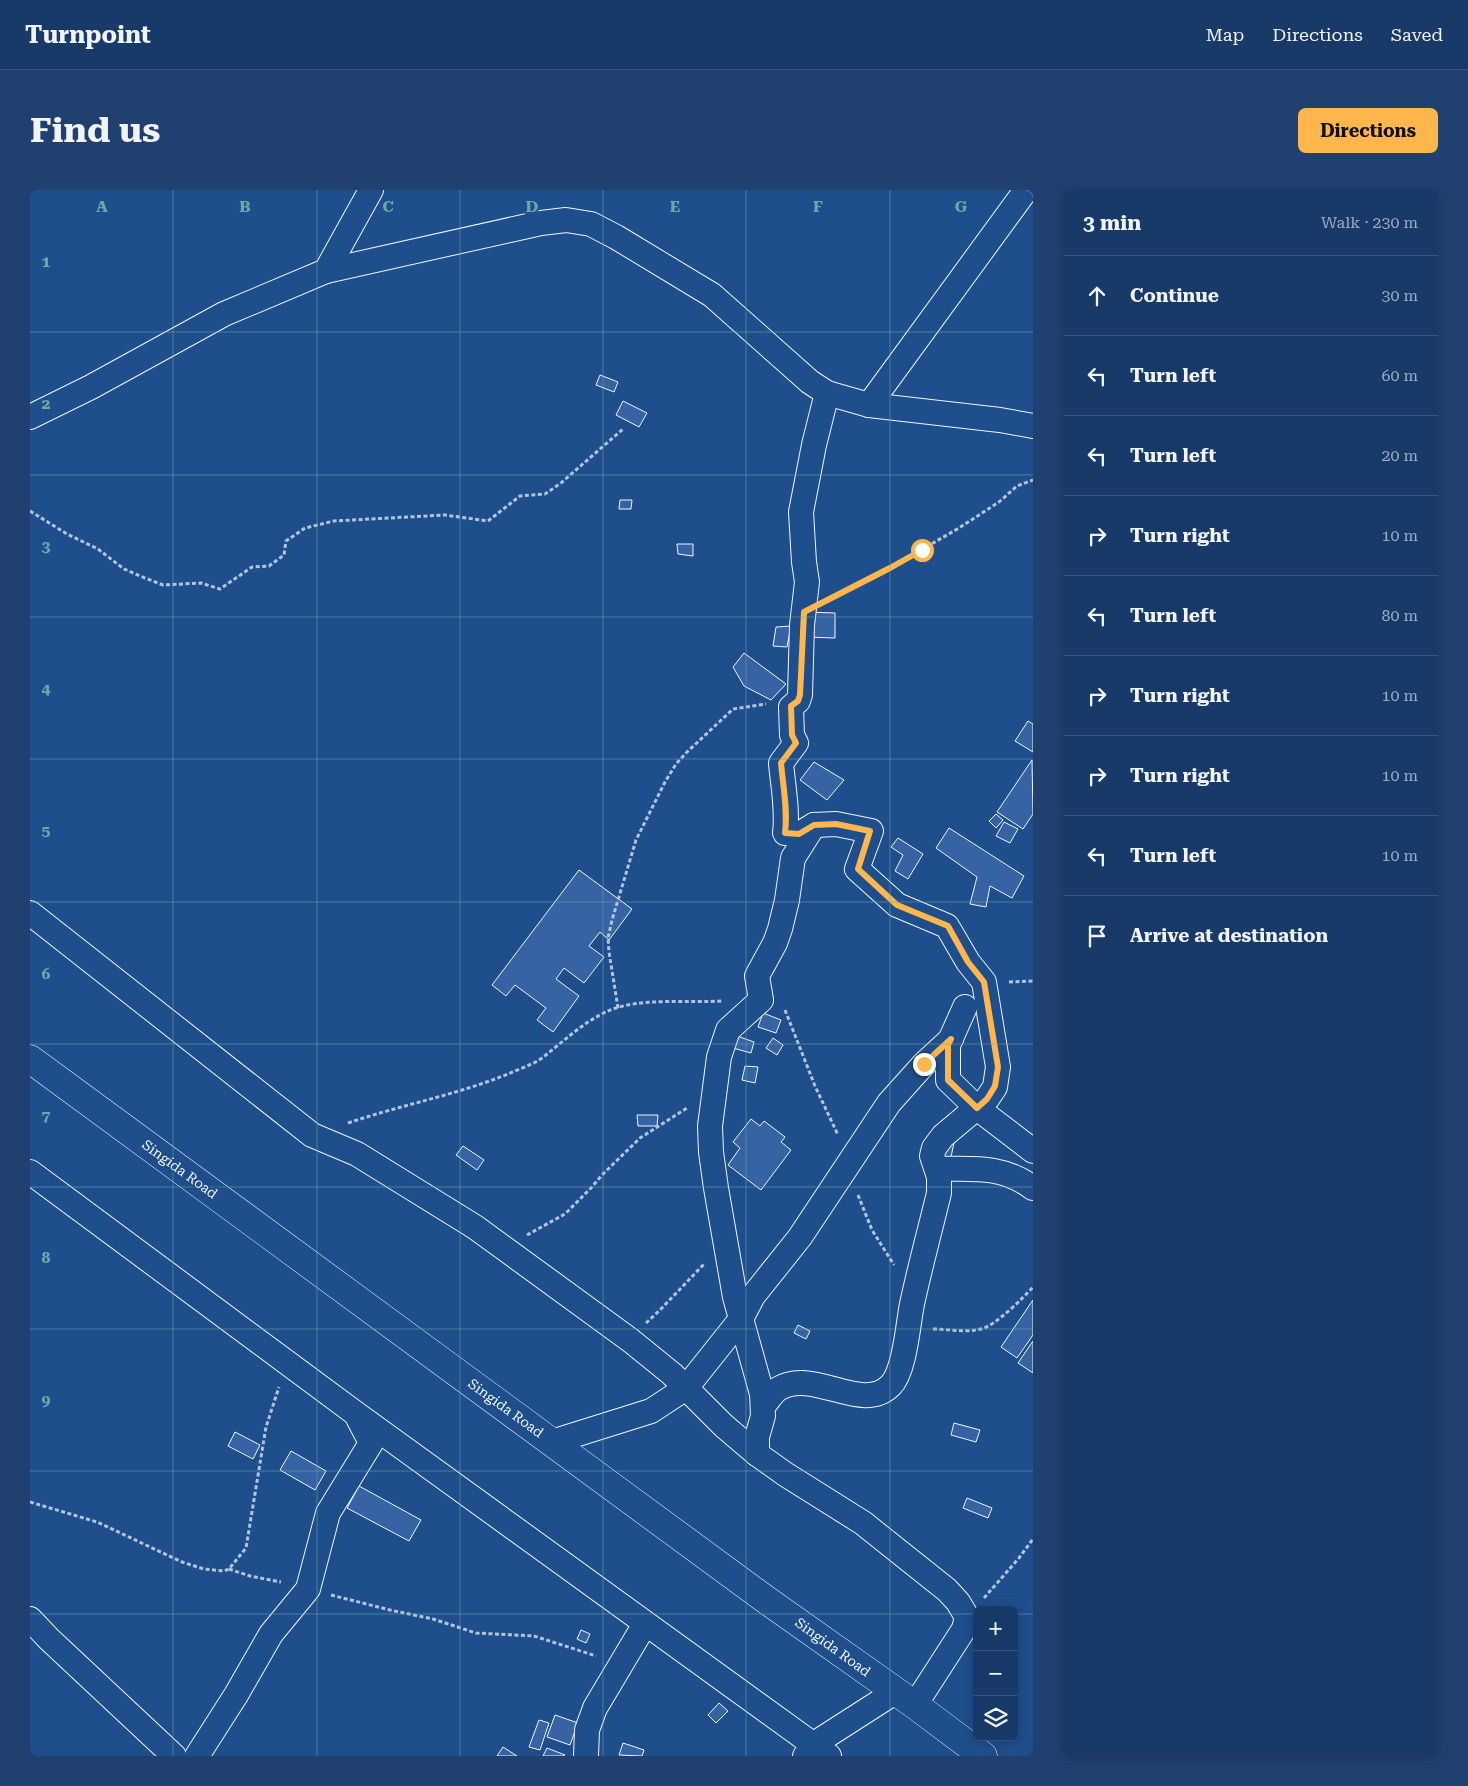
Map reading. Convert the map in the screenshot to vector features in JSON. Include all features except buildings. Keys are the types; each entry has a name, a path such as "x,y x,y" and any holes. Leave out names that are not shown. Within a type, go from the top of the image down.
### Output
{"highway":[{"name":"Singida Road","path":"30,1059 983,1756"}],"street":[{"path":"326,271 371,190"},
{"path":"869,405 1026,190"},
{"path":"30,417 91,387 224,314 326,271 541,223 566,220 592,224 712,294 810,382 827,393 869,405 1000,420 1033,426"},
{"path":"764,1406 776,1390 791,1384 825,1386 866,1396 877,1395 893,1382 902,1358 908,1333 911,1307 940,1183 932,1156 934,1148 943,1136 987,1099 995,1086 998,1067 984,982 968,962 948,926 897,905 858,869 870,831 836,824 814,825 799,834 785,833 787,814 783,795 781,763 796,743 792,735 791,706 798,701 800,695 807,582 801,512 814,445 827,393"},
{"path":"757,1454 757,1437 764,1406 741,1319 725,1244 711,1152 710,1126 719,1057 728,1030 761,1000 757,976 775,943 780,929 787,900 793,858 814,825"},
{"path":"30,913 312,1135 357,1154 475,1227 630,1340 672,1374 724,1426 757,1454 863,1523 947,1590 958,1602 967,1617 964,1629 957,1640 905,1699 816,1752 645,1624 355,1414 30,1172"},
{"path":"965,1007 948,1045 948,1080 977,1108 1033,1151"},
{"path":"552,1442 651,1410 686,1388 741,1319 753,1296 800,1237 889,1103 924,1064 951,1039"},
{"path":"937,1169 994,1170 1010,1174 1033,1188"},
{"path":"196,1756 236,1695 271,1634 308,1589 328,1513 371,1443 355,1414"},
{"path":"30,1618 48,1639 174,1756"},
{"path":"586,1756 587,1730 595,1708 645,1624"}],"path":[{"path":"30,511 66,534 98,549 124,569 164,586 201,583 220,589 252,567 269,566 284,555 286,541 305,528 334,521 444,515 488,521 520,496 545,494 561,483 623,429"},
{"path":"804,612 922,550 982,514 1017,486 1033,480"},
{"path":"618,1008 608,938 636,840 665,782 686,753 733,708 771,703 800,695"},
{"path":"312,1135 507,1074 540,1059 586,1024 608,1011 654,1002 694,1003 761,1000"},
{"path":"507,1250 537,1228 565,1214 640,1138 713,1093"},
{"path":"630,1340 725,1244"},
{"path":"908,1333 926,1330 968,1331 983,1329 1014,1306 1033,1287"},
{"path":"30,1502 97,1522 182,1562 219,1572 229,1569 246,1548 266,1427 286,1362"},
{"path":"967,1617 1019,1558 1033,1539"},
{"path":"229,1569 250,1576 433,1619 476,1633 534,1636 622,1664"}],"route":[{"path":"922,550 804,612 800,695 798,701 791,706 792,735 796,743 781,763 783,795 787,814 785,833 799,834 814,825 836,824 870,831 858,869 897,905 948,926 968,962 984,982 998,1067 995,1086 987,1099 977,1108 948,1080 948,1045 951,1039 924,1064"}]}
